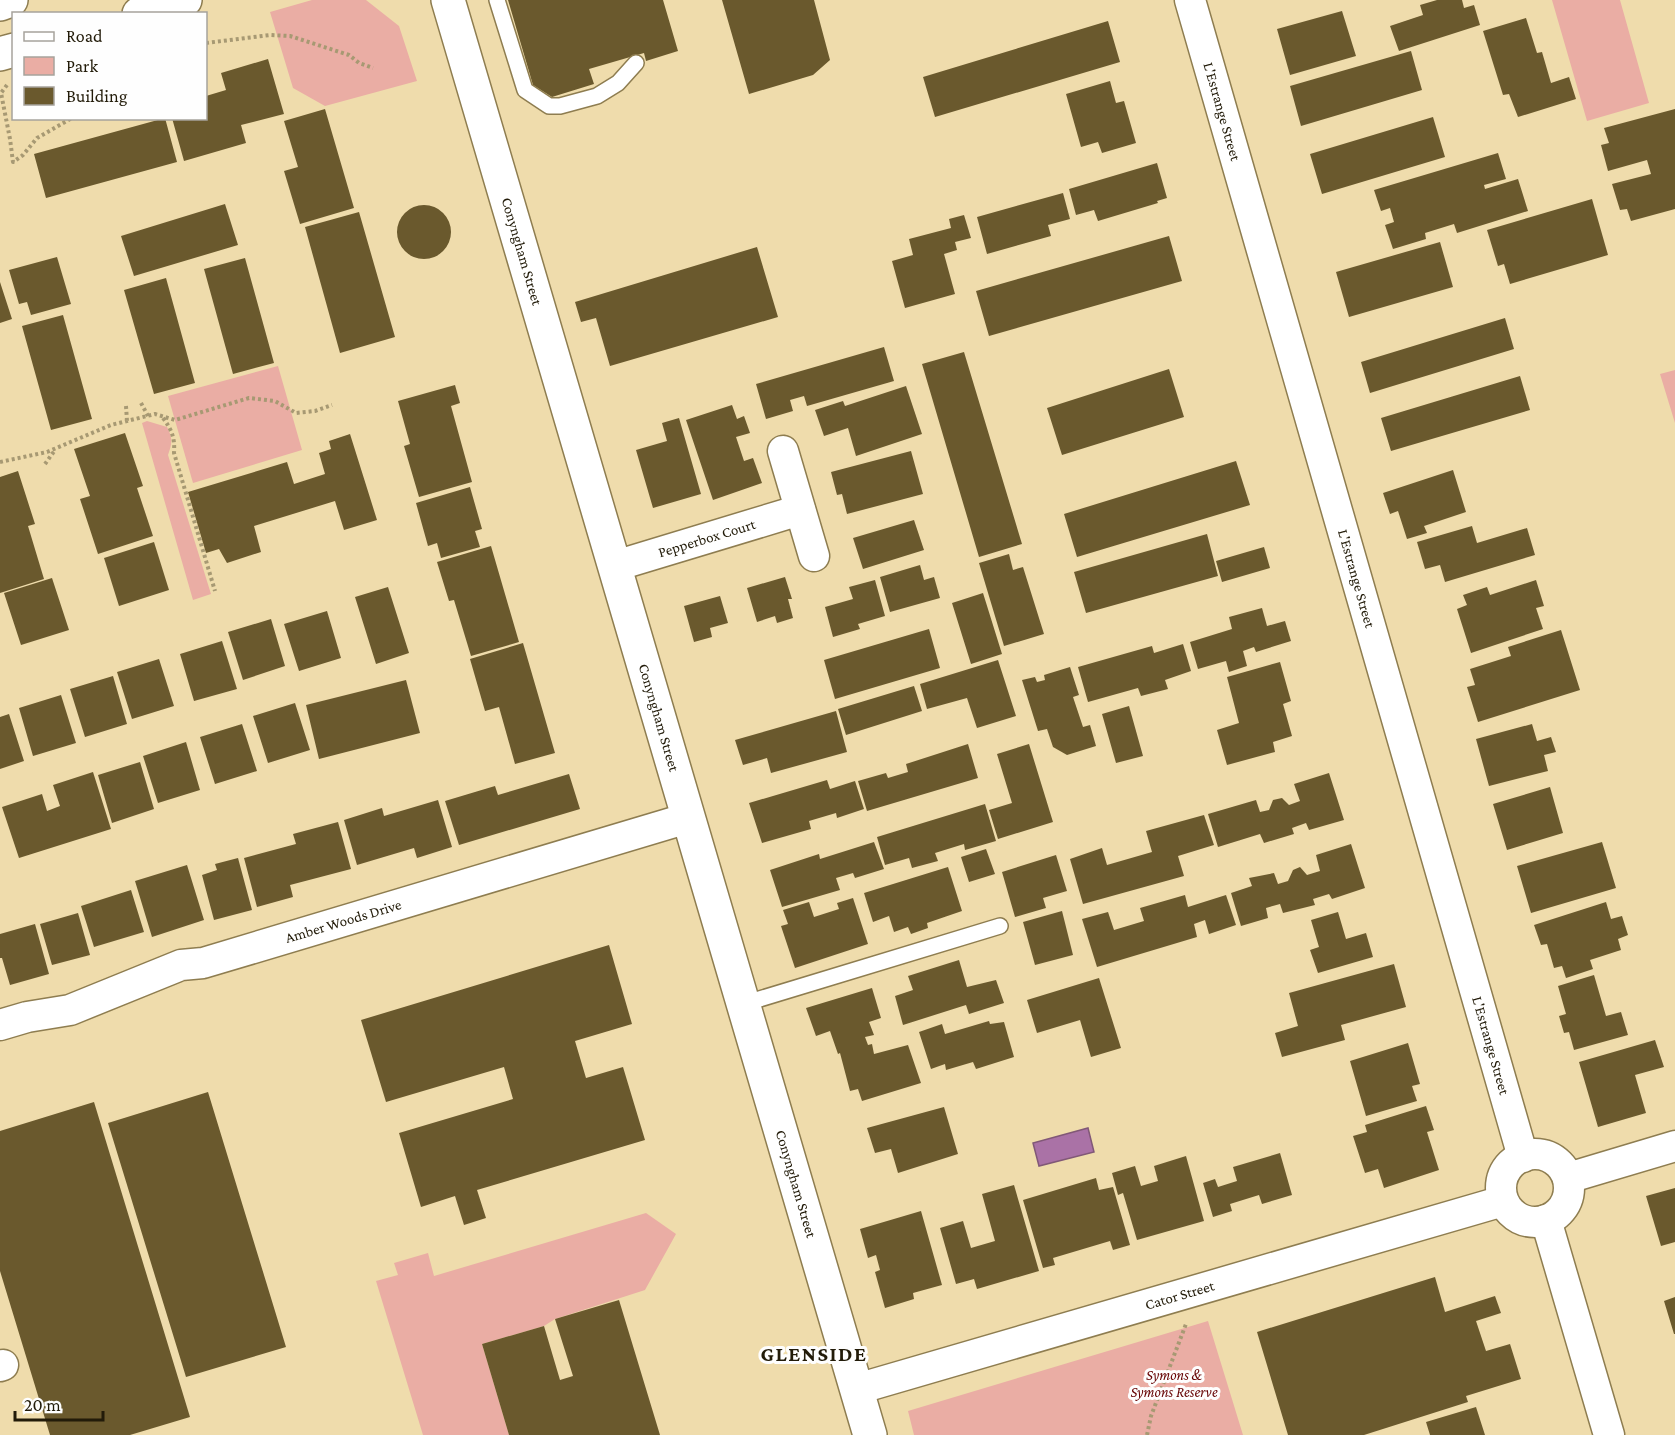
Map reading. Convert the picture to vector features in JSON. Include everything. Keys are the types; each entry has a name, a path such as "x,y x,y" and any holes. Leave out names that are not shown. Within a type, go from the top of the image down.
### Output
{"street":[{"path":"0,4 11,0"},
{"path":"146,12 185,0"},
{"name":"L'Estrange Street","path":"1190,0 1523,1156"},
{"name":"Conyngham Street","path":"447,1 870,1435"},
{"path":"783,451 814,556"},
{"name":"Pepperbox Court","path":"615,566 800,510"},
{"name":"Amber Woods Drive","path":"0,1025 27,1017 70,1010 181,965 203,963 688,818"},
{"path":"1568,1178 1675,1146"},
{"path":"1523,1156 1545,1156 1555,1161 1568,1178 1569,1188 1563,1208 1555,1216 1546,1220 1536,1222 1517,1217 1503,1201 1502,1180 1507,1170 1523,1156"},
{"name":"Cator Street","path":"857,1389 1503,1201"},
{"path":"1546,1220 1610,1435"}],"lane":[{"path":"497,0 525,90 549,106 560,106 597,96 618,83 636,63"},
{"path":"743,1004 1000,926"}],"path":[{"path":"207,43 270,35 290,36 349,56 373,68"},
{"path":"8,61 1,93 13,162 23,155 37,138 68,120"},
{"path":"0,462 55,449 111,425 155,414 176,420 249,398 275,401 296,413 315,411 332,405"},
{"path":"141,403 148,416"},
{"path":"126,406 127,421"},
{"path":"162,416 172,430 175,443 174,453 214,591"},
{"path":"45,464 55,449"},
{"path":"1147,1435 1151,1416 1184,1330 1194,1291"}],"green space":[{"path":"312,0 366,0 399,26 417,81 325,106 293,88 270,12"},
{"path":"1552,0 1620,0 1649,103 1587,121"},
{"path":"278,366 302,450 193,483 168,396"},
{"path":"1675,370 1675,423 1660,374"},
{"path":"147,421 167,427 170,434 171,444 168,455 211,594 193,600 142,423"},
{"path":"646,1213 676,1234 645,1290 555,1319 544,1326 482,1344 509,1435 423,1435 376,1281 398,1275 394,1263 428,1253 434,1276"},
{"name":"Symons & Symons Reserve","path":"1208,1321 1243,1435 914,1435 908,1411"}],"shaded area":[{"path":"1088,1128 1094,1152 1039,1166 1033,1143"}],"building":[{"path":"508,0 663,0 678,51 646,61 644,53 589,69 594,84 552,97 533,85"},
{"path":"722,0 814,0 830,60 813,75 749,94"},
{"path":"1437,0 1462,0 1464,8 1474,5 1480,25 1399,51 1390,26 1423,15 1420,5"},
{"path":"1342,11 1356,56 1290,75 1277,29"},
{"path":"1526,18 1537,53 1542,52 1551,83 1569,77 1576,99 1518,117 1509,94 1503,95 1483,31"},
{"path":"1108,21 1120,62 935,117 923,77"},
{"path":"1411,51 1422,90 1301,126 1290,86"},
{"path":"268,59 284,114 241,125 246,143 184,161 173,120 207,120 207,96 226,90 221,73"},
{"path":"1110,81 1116,103 1124,101 1136,143 1102,153 1098,142 1081,147 1066,94"},
{"path":"325,109 354,208 300,224 284,171 298,167 284,121"},
{"path":"1675,109 1675,209 1631,221 1627,209 1620,210 1612,184 1651,174 1647,160 1608,171 1601,145 1609,143 1604,128"},
{"path":"1433,117 1445,157 1322,194 1310,154"},
{"path":"158,120 166,120 177,162 46,198 34,154"},
{"path":"1498,153 1506,179 1484,185 1485,189 1518,179 1528,211 1457,233 1454,224 1425,233 1426,239 1393,249 1385,225 1394,222 1390,208 1381,211 1374,190"},
{"path":"1157,163 1167,198 1157,201 1158,203 1098,221 1094,210 1076,215 1069,189"},
{"path":"1063,193 1070,219 1048,225 1051,236 987,254 977,217"},
{"path":"1592,199 1608,255 1510,284 1504,264 1498,266 1487,230"},
{"path":"225,204 238,245 134,276 121,236"},
{"path":"419,205 429,205 439,209 447,217 451,232 447,247 439,255 429,259 419,259 409,255 401,247 397,237 397,227 401,217 409,209"},
{"path":"359,212 395,337 340,353 305,227"},
{"path":"964,215 971,238 955,242 957,250 944,254 955,294 905,308 892,261 913,255 909,239 951,228 949,219"},
{"path":"1169,236 1182,281 989,336 976,291"},
{"path":"1440,242 1453,287 1349,317 1336,272"},
{"path":"757,247 778,317 610,366 596,318 581,322 575,302"},
{"path":"57,257 71,304 31,315 27,302 19,304 9,270"},
{"path":"245,258 274,363 233,374 204,269"},
{"path":"166,278 195,383 154,394 124,290"},
{"path":"0,282 12,319 0,323"},
{"path":"63,315 92,419 51,430 22,326"},
{"path":"1505,318 1514,349 1370,393 1361,362"},
{"path":"884,347 894,381 807,406 804,396 790,400 793,411 766,419 756,384"},
{"path":"964,352 1022,544 979,557 922,364"},
{"path":"1169,369 1184,417 1062,455 1047,408"},
{"path":"1520,376 1530,410 1391,451 1381,418"},
{"path":"455,385 460,403 451,406 472,482 419,497 404,446 410,444 398,401"},
{"path":"906,386 922,434 856,456 848,428 824,436 815,410 843,401 845,406"},
{"path":"732,405 737,419 744,416 750,433 736,437 744,461 753,458 762,483 713,500 686,420"},
{"path":"679,418 701,494 653,508 636,450 667,441 662,423"},
{"path":"125,433 143,486 137,488 153,536 98,554 80,499 90,496 74,449"},
{"path":"350,434 377,520 344,530 335,501 254,526 261,552 227,563 219,549 206,553 188,492 287,462 294,484 325,474 319,453 331,449 329,441"},
{"path":"911,451 923,494 847,514 842,494 837,495 831,472"},
{"path":"1236,461 1250,505 1077,557 1064,514"},
{"path":"1453,470 1466,512 1424,526 1427,533 1407,539 1398,511 1390,514 1383,493"},
{"path":"18,471 35,524 28,526 44,579 0,593 0,477"},
{"path":"470,487 482,529 475,531 480,547 441,558 437,543 428,546 416,503"},
{"path":"914,520 924,550 863,569 853,538"},
{"path":"1472,526 1477,543 1527,528 1535,555 1445,582 1440,565 1425,569 1417,542"},
{"path":"1207,534 1218,576 1086,613 1074,572"},
{"path":"154,542 169,590 119,606 104,558"},
{"path":"491,546 519,642 471,656 454,600 449,601 437,562"},
{"path":"1264,547 1270,568 1222,582 1216,561"},
{"path":"1009,554 1013,570 1023,567 1044,634 1004,646 979,563"},
{"path":"920,565 924,580 934,577 940,598 890,612 880,577"},
{"path":"785,577 792,599 788,599 793,618 777,623 775,616 757,622 747,588"},
{"path":"52,578 69,630 21,645 4,593"},
{"path":"875,580 885,616 858,624 860,629 833,637 825,607 853,599 849,587"},
{"path":"1536,580 1544,606 1536,608 1543,629 1471,653 1457,609 1467,605 1463,595 1487,587 1490,595"},
{"path":"388,587 409,653 376,664 355,597"},
{"path":"983,593 1002,654 971,664 952,603"},
{"path":"720,596 728,623 710,628 712,637 694,642 684,606"},
{"path":"1262,608 1267,626 1285,621 1291,641 1256,652 1254,647 1243,651 1247,666 1229,672 1226,661 1198,669 1190,642 1232,629 1229,617"},
{"path":"327,611 341,658 299,671 284,624"},
{"path":"271,619 285,666 243,680 228,632"},
{"path":"929,629 940,668 835,699 824,660"},
{"path":"1561,630 1580,690 1478,722 1467,687 1475,685 1470,669 1511,656 1508,647"},
{"path":"222,641 237,689 194,701 180,654"},
{"path":"523,643 555,753 515,764 499,707 485,711 470,659"},
{"path":"1183,644 1191,671 1165,680 1168,689 1141,696 1138,688 1088,702 1078,667 1152,646 1154,653"},
{"path":"159,659 174,706 132,719 117,672"},
{"path":"998,660 1016,716 977,728 967,698 927,709 920,684"},
{"path":"1280,662 1291,701 1283,704 1292,736 1273,742 1275,752 1227,765 1217,730 1239,723 1227,677"},
{"path":"1070,667 1079,695 1073,697 1083,727 1090,725 1096,746 1067,755 1053,747 1047,729 1038,731 1022,680 1035,677 1037,682 1045,680 1044,675"},
{"path":"113,676 127,724 85,737 70,689"},
{"path":"406,680 420,733 319,759 306,705"},
{"path":"914,686 922,711 846,735 838,709"},
{"path":"61,695 76,743 33,756 19,708"},
{"path":"295,703 310,750 268,763 253,716"},
{"path":"1129,706 1143,756 1116,763 1102,714"},
{"path":"836,711 847,752 771,773 767,758 743,765 735,740"},
{"path":"9,714 24,761 0,769 0,717"},
{"path":"242,724 257,771 215,784 200,737"},
{"path":"1532,724 1537,741 1551,737 1556,752 1544,755 1548,771 1489,786 1476,739"},
{"path":"186,742 200,790 158,803 143,756"},
{"path":"968,744 978,778 867,811 858,781 886,773 888,778 908,772 906,764"},
{"path":"1029,744 1053,822 998,839 989,810 1012,803 997,754"},
{"path":"140,762 154,809 112,823 98,775"},
{"path":"93,772 111,829 19,858 2,807 42,794 47,811 60,806 53,785"},
{"path":"1329,773 1344,820 1309,830 1306,823 1292,828 1294,834 1264,843 1260,834 1218,847 1208,814 1256,800 1260,812 1269,810 1273,800 1282,798 1289,805 1300,801 1294,784"},
{"path":"569,774 580,809 459,845 445,801 495,786 498,795"},
{"path":"827,780 830,789 855,781 864,809 837,818 836,813 809,821 811,829 762,843 749,803"},
{"path":"1550,787 1563,833 1507,850 1493,804"},
{"path":"438,800 452,847 417,858 414,848 357,865 344,820 382,808 384,816"},
{"path":"985,804 996,841 965,850 964,844 935,853 938,861 912,868 909,858 885,865 877,837"},
{"path":"1204,815 1214,845 1178,856 1184,876 1083,904 1070,859 1102,848 1107,865 1152,852 1146,831"},
{"path":"338,822 351,869 290,885 293,897 257,907 244,858 296,844 293,834"},
{"path":"874,842 884,869 855,878 853,873 836,878 840,890 782,907 770,870 819,854 820,859"},
{"path":"1602,842 1616,888 1531,913 1517,866"},
{"path":"1351,844 1365,888 1332,899 1329,894 1313,899 1315,905 1283,913 1280,904 1266,908 1268,918 1241,926 1231,893 1252,886 1249,878 1274,873 1278,884 1288,881 1293,870 1300,867 1307,875 1320,871 1316,855"},
{"path":"986,849 995,874 969,882 961,857"},
{"path":"1056,855 1067,891 1043,898 1046,908 1015,917 1002,872"},
{"path":"238,858 252,910 214,920 202,875 217,870 215,864"},
{"path":"187,865 204,920 152,937 135,881"},
{"path":"948,867 962,911 927,923 928,928 911,934 908,927 894,932 889,916 873,922 864,893"},
{"path":"131,890 144,932 94,947 81,906"},
{"path":"1185,895 1188,907 1226,895 1236,925 1209,934 1205,920 1194,924 1197,937 1097,967 1082,919 1108,912 1114,930 1144,921 1140,908"},
{"path":"853,898 868,944 795,968 781,926 788,924 783,910 809,902 814,917 839,909 837,903"},
{"path":"1606,902 1611,919 1622,916 1628,935 1618,939 1621,950 1590,960 1593,969 1566,978 1562,966 1554,968 1547,944 1541,945 1534,925"},
{"path":"1062,911 1073,955 1035,965 1023,922"},
{"path":"1338,912 1346,939 1366,933 1373,957 1318,973 1310,950 1319,947 1311,920"},
{"path":"78,913 90,955 52,965 40,924"},
{"path":"35,924 49,974 10,985 2,958 0,958 0,934"},
{"path":"609,945 632,1024 575,1041 586,1078 623,1067 645,1140 477,1190 486,1218 464,1225 455,1196 421,1207 399,1133 513,1099 504,1067 386,1102 361,1020"},
{"path":"959,960 967,987 996,980 1004,1003 969,1014 966,1005 903,1025 895,996 913,990 908,976"},
{"path":"1394,964 1406,1007 1341,1025 1345,1040 1282,1057 1275,1033 1298,1026 1289,993"},
{"path":"1594,975 1606,1016 1621,1012 1628,1035 1574,1050 1569,1032 1564,1033 1559,1016 1566,1014 1558,986"},
{"path":"1099,978 1121,1048 1091,1057 1080,1020 1037,1033 1027,1000"},
{"path":"872,988 881,1018 869,1022 874,1035 865,1037 868,1045 872,1044 874,1054 908,1045 921,1083 862,1101 858,1089 850,1091 840,1053 838,1054 830,1031 816,1036 806,1008"},
{"path":"989,1021 990,1024 1004,1022 1014,1057 976,1069 973,1062 946,1070 945,1064 931,1069 919,1032 942,1024 945,1034"},
{"path":"1655,1040 1664,1067 1635,1075 1646,1113 1598,1127 1579,1062"},
{"path":"1408,1043 1420,1084 1412,1086 1417,1101 1366,1116 1350,1061"},
{"path":"208,1092 286,1347 186,1377 108,1123"},
{"path":"94,1102 190,1417 130,1435 50,1435 0,1271 0,1131"},
{"path":"1426,1106 1434,1130 1427,1132 1439,1170 1384,1188 1378,1169 1365,1173 1353,1136 1367,1132 1365,1125"},
{"path":"944,1107 958,1154 898,1173 891,1149 875,1153 867,1128"},
{"path":"1280,1153 1292,1195 1262,1204 1259,1195 1230,1204 1232,1211 1213,1217 1203,1183 1215,1179 1218,1187 1237,1181 1233,1167"},
{"path":"1186,1156 1204,1221 1137,1240 1123,1193 1118,1195 1112,1173 1135,1166 1141,1186 1158,1181 1154,1166"},
{"path":"1096,1178 1099,1190 1113,1187 1130,1245 1113,1250 1110,1241 1053,1258 1055,1265 1043,1268 1023,1200"},
{"path":"1014,1185 1039,1271 977,1289 974,1279 956,1284 940,1228 963,1221 971,1248 995,1241 982,1194"},
{"path":"1675,1188 1675,1242 1661,1246 1646,1196"},
{"path":"921,1211 942,1285 913,1293 914,1299 885,1308 875,1272 880,1270 876,1255 868,1258 860,1229"},
{"path":"1435,1277 1445,1312 1495,1296 1501,1313 1476,1321 1486,1351 1510,1344 1521,1379 1466,1396 1468,1402 1364,1435 1288,1435 1257,1332"},
{"path":"1675,1297 1675,1334 1674,1334 1664,1301"},
{"path":"619,1300 660,1435 509,1435 482,1344 544,1326 560,1380 573,1376 555,1319"},
{"path":"1476,1407 1485,1435 1430,1435 1426,1422"}],"district":[{"name":"GLENSIDE","path":"814,1354"}]}
